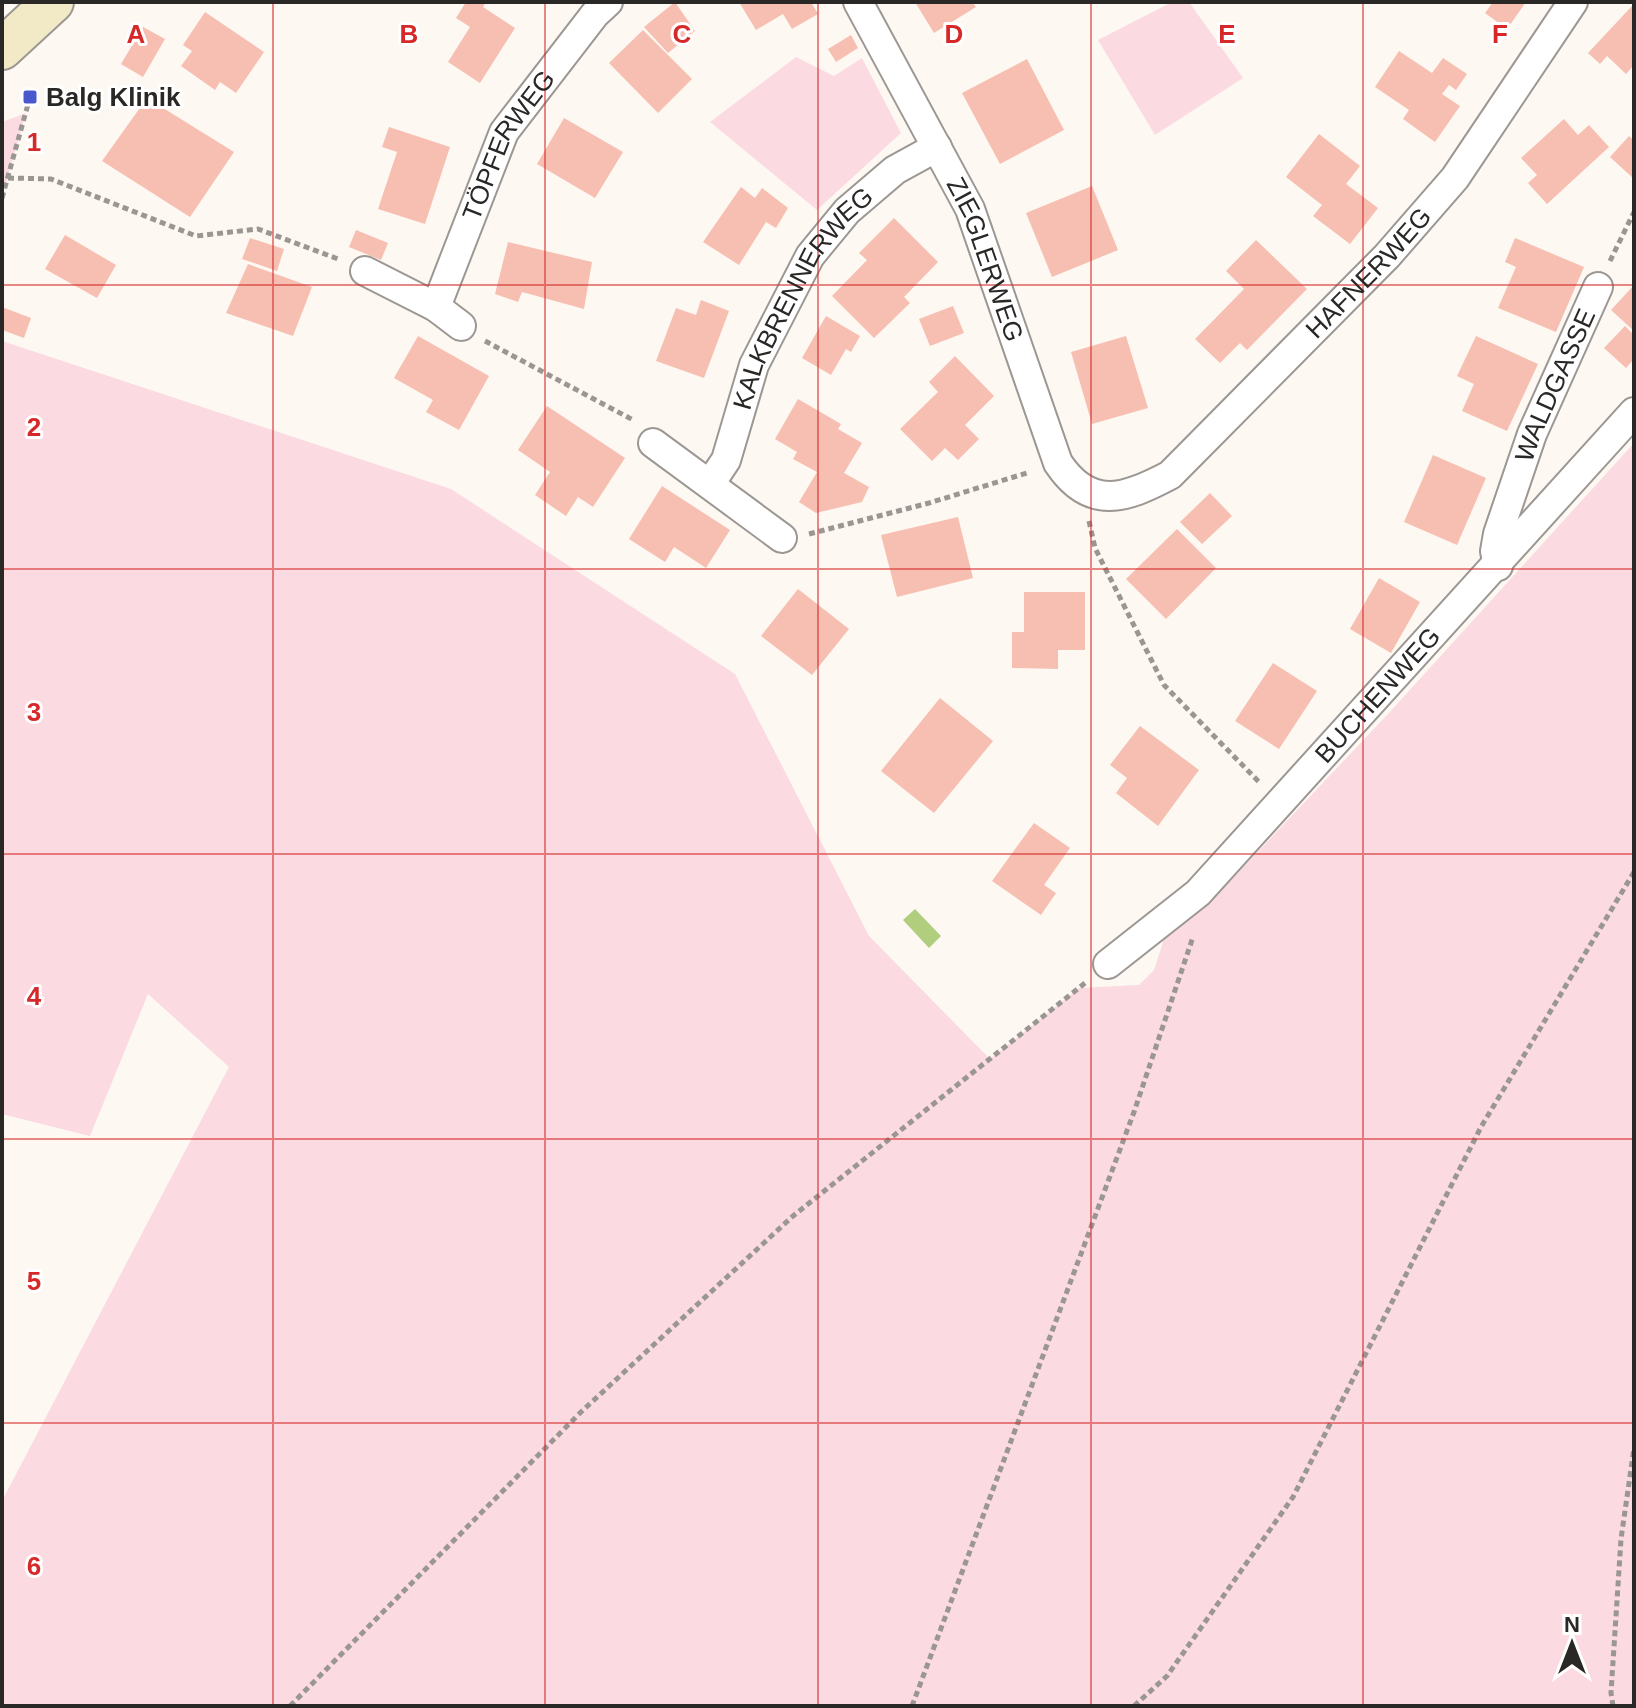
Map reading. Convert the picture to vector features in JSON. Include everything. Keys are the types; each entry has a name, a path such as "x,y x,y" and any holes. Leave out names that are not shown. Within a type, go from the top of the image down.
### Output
{"street":[{"path":"2,49 53,2"},
{"name":"TÖPFERWEG","path":"436,307 504,132 595,14 608,2"},
{"name":"ZIEGLERWEG","path":"858,2 970,209 1058,463 1071,483 1101,494"},
{"name":"HAFNERWEG","path":"1101,494 1148,487 1170,475 1387,256 1455,178 1573,2"},
{"name":"KALKBRENNERWEG","path":"710,484 726,460 754,365 810,256 847,211 895,170 937,147"},
{"path":"365,271 436,307 461,326"},
{"name":"WALDGASSE","path":"1498,566 1495,551 1498,534 1532,434 1598,287"},
{"name":"BUCHENWEG","path":"1108,964 1198,893 1498,566 1634,412"},
{"path":"653,443 782,538"}],"path":[{"path":"2,198 30,97"},
{"path":"8,178 51,179 196,236 258,229 333,256"},
{"name":"WALDGASSE","path":"1598,287 1634,212"},
{"path":"461,326 641,424 653,443"},
{"path":"812,533 929,503 1058,463"},
{"path":"1101,494 1087,508 1095,548 1164,685 1261,784"},
{"path":"1134,1706 1167,1676 1293,1497 1481,1127 1634,872"},
{"path":"912,1706 1134,1112 1200,916 1198,893"},
{"path":"290,1706 581,1412 793,1216 1108,964"},
{"path":"1613,1706 1611,1693 1621,1539 1634,1448"}],"shaded area":[{"path":"1172,2 1189,2 1243,78 1155,135 1098,40"},
{"path":"796,57 834,76 862,58 901,133 817,210 710,122"},
{"path":"26,113 2,197 2,122"},
{"path":"2,341 451,489 735,674 869,936 990,1059 1079,988 1139,985 1154,970 1165,936 1214,898 1388,714 1634,443 1634,1706 2,1706 2,1501 229,1067 148,994 90,1136 2,1114"},
{"path":"915,909 941,936 929,948 903,920"}],"building":[{"path":"466,2 486,2 483,7 515,28 480,83 448,62 470,27 456,18"},
{"path":"675,2 695,31 668,53 644,27"},
{"path":"739,2 811,2 818,14 792,29 783,14 756,30"},
{"path":"915,2 972,2 976,7 934,33"},
{"path":"1493,2 1526,2 1507,29 1485,13"},
{"path":"1632,6 1634,65 1626,74 1607,56 1600,64 1588,53"},
{"path":"205,12 264,52 236,93 220,82 215,90 181,66 192,51 183,45"},
{"path":"143,27 165,39 143,77 121,64"},
{"path":"643,30 692,79 658,113 609,63"},
{"path":"851,35 858,48 836,62 828,49"},
{"path":"1399,51 1432,73 1443,58 1467,74 1456,90 1449,85 1442,94 1460,106 1435,142 1403,119 1409,110 1375,87"},
{"path":"1027,59 1064,130 1000,164 962,93"},
{"path":"147,98 234,152 190,217 102,161"},
{"path":"564,118 623,152 595,198 537,164"},
{"path":"1564,119 1578,135 1589,125 1609,147 1547,204 1528,183 1537,175 1521,158"},
{"path":"389,127 450,147 425,224 378,209 397,152 382,147"},
{"path":"1319,134 1360,166 1346,184 1378,208 1350,244 1313,216 1322,205 1286,177"},
{"path":"1629,136 1634,140 1634,179 1610,157"},
{"path":"1092,186 1118,250 1052,277 1026,213"},
{"path":"741,187 755,198 762,188 788,208 776,228 766,222 739,265 703,242"},
{"path":"894,218 938,262 904,297 910,303 874,338 832,296 867,260 859,253"},
{"path":"356,230 388,243 381,260 349,247"},
{"path":"65,235 116,265 97,298 45,269"},
{"path":"250,238 284,249 277,271 242,259"},
{"path":"1515,238 1584,267 1556,332 1498,308 1516,267 1505,262"},
{"path":"1256,240 1307,289 1247,350 1240,343 1220,363 1195,339 1244,289 1226,271"},
{"path":"508,242 592,262 584,309 522,292 518,302 495,294"},
{"path":"248,264 312,287 293,336 226,313"},
{"path":"1634,285 1634,331 1611,310"},
{"path":"701,300 729,311 704,378 656,361 676,308 696,315"},
{"path":"953,306 964,333 930,346 919,319"},
{"path":"2,307 31,318 24,338 2,330"},
{"path":"826,316 860,336 851,352 846,349 831,375 802,358"},
{"path":"1625,326 1634,335 1634,359 1626,368 1604,348"},
{"path":"418,336 489,376 459,430 426,412 433,400 394,378"},
{"path":"1126,336 1148,408 1092,424 1071,352"},
{"path":"1476,336 1538,364 1507,431 1462,411 1474,384 1457,376"},
{"path":"955,356 994,396 965,425 979,439 958,460 945,448 932,461 900,429 938,392 929,382"},
{"path":"798,399 841,424 838,429 862,443 844,473 869,487 862,502 816,513 799,502 817,472 793,459 797,452 775,439"},
{"path":"547,406 625,458 593,507 578,497 566,516 535,495 550,472 518,450"},
{"path":"1433,455 1486,478 1457,545 1404,522"},
{"path":"662,486 730,530 706,568 674,547 665,562 629,539"},
{"path":"1210,493 1232,516 1202,544 1180,522"},
{"path":"958,517 973,578 897,597 881,535"},
{"path":"1177,529 1216,568 1166,619 1126,579"},
{"path":"1379,578 1420,602 1391,653 1350,629"},
{"path":"798,589 849,629 812,675 761,636"},
{"path":"1024,592 1085,592 1085,650 1058,650 1058,669 1012,668 1012,632 1024,632"},
{"path":"1273,663 1317,691 1279,749 1235,721"},
{"path":"940,698 993,741 934,813 881,771"},
{"path":"1140,726 1199,770 1158,826 1116,793 1127,778 1110,765"},
{"path":"1034,823 1070,848 1044,885 1056,893 1041,915 992,881"}],"place":[{"name":"Balg Klinik","path":"30,97"}]}
